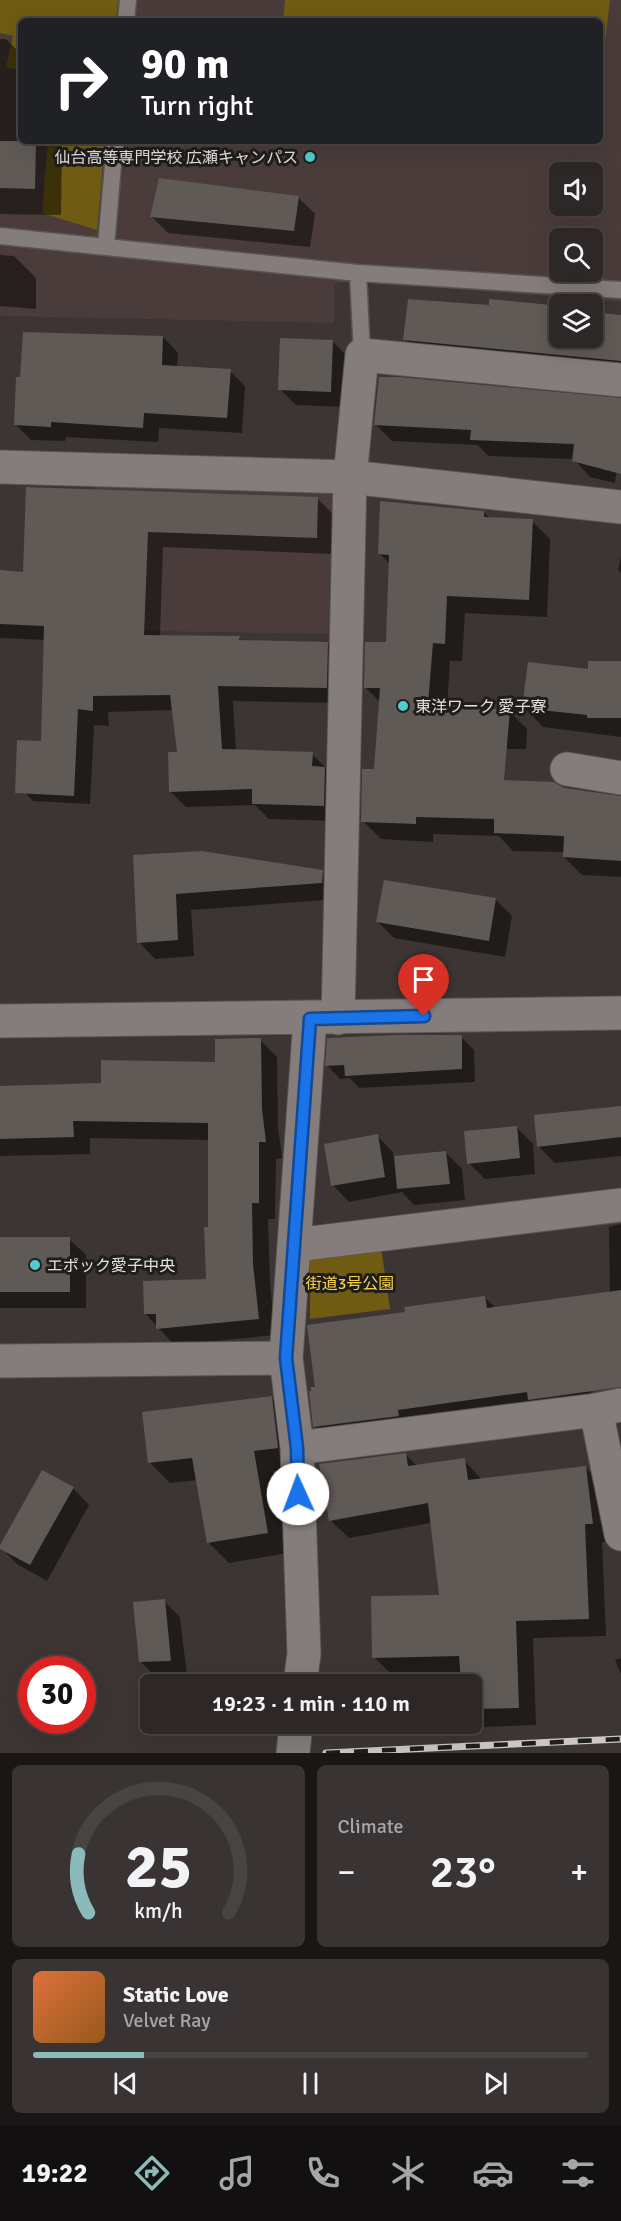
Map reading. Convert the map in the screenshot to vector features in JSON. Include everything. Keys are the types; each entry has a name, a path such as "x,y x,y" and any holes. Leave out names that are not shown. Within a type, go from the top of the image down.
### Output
{"street":[{"path":"301,1674 304,1654 297,1448 286,1358 295,1245 324,1018 350,477 362,355 621,381"},
{"path":"0,467 350,477 621,507"},
{"path":"567,769 621,778"},
{"path":"0,1021 621,1013"},
{"path":"295,1245 621,1205"},
{"path":"0,1361 286,1358"},
{"path":"297,1448 608,1408 621,1534"},
{"path":"293,1753 295,1734"}],"lane":[{"path":"126,18 128,0"},
{"path":"106,247 116,144"},
{"path":"0,236 358,273 621,290"},
{"path":"358,273 362,355"}],"shaded area":[{"name":"仙台高等専門学校 広瀬キャンパス","path":"0,0 621,0 621,302 603,301 603,294 549,294 549,296 368,282 334,283 334,323 0,316"},
{"path":"95,487 339,491 336,634 92,630"}],"green space":[{"path":"0,0 118,0 116,18 18,18 18,70 6,67 13,36 0,33"},
{"path":"285,0 610,0 603,59 603,18 283,18"},
{"path":"48,144 105,144 97,230 42,213"},
{"name":"街道3号公園","path":"381,1247 390,1309 310,1319 310,1259"}],"building":[{"path":"0,141 36,144 35,189 0,188"},
{"path":"159,178 299,196 294,231 150,217"},
{"path":"408,299 489,305 489,299 549,305 549,348 603,348 603,313 621,315 621,361 403,340"},
{"path":"23,332 163,336 162,365 231,369 227,418 144,413 143,428 51,422 51,427 14,425 16,377 20,377"},
{"path":"280,338 333,340 331,392 278,390"},
{"path":"379,377 621,398 621,474 572,461 574,444 470,440 471,430 374,425"},
{"path":"26,487 318,497 317,538 148,532 144,635 240,636 239,640 328,642 327,688 218,686 222,749 313,752 312,766 325,767 324,806 252,804 252,789 169,792 168,752 177,752 170,695 93,696 93,711 78,709 74,796 15,793 17,740 41,741 44,626 0,624 0,570 23,572"},
{"path":"380,501 484,511 484,517 533,519 529,600 447,596 445,644 433,643 428,704 510,710 504,780 554,782 564,788 621,796 621,861 563,857 564,836 494,833 494,819 416,817 416,824 361,822 362,769 374,769 380,688 364,688 365,642 386,642 389,555 378,554"},
{"path":"588,661 621,661 621,718 587,718 587,715 522,708 528,662 588,669"},
{"path":"202,851 323,870 322,883 176,894 178,940 137,943 133,855"},
{"path":"384,880 496,898 489,941 376,922"},
{"path":"462,1035 462,1069 345,1076 344,1065 325,1066 327,1038"},
{"path":"261,1038 262,1109 266,1142 259,1142 259,1203 252,1203 253,1264 259,1319 156,1329 156,1314 144,1314 143,1281 206,1279 204,1227 208,1227 208,1123 73,1121 74,1137 0,1139 0,1086 101,1083 101,1060 215,1062 215,1039"},
{"path":"621,1106 621,1137 537,1147 534,1115"},
{"path":"517,1126 520,1158 467,1164 464,1131"},
{"path":"378,1134 385,1177 331,1186 324,1144"},
{"path":"446,1151 450,1184 397,1189 394,1156"},
{"name":"エポック愛子中央","path":"0,1237 70,1237 70,1292 0,1292"},
{"path":"621,1290 621,1387 528,1400 527,1392 398,1410 399,1416 313,1427 309,1391 311,1387 315,1387 307,1325 405,1312 404,1307 485,1296 487,1308"},
{"path":"272,1396 278,1448 254,1451 268,1533 207,1543 192,1458 148,1463 142,1412"},
{"path":"406,1453 408,1466 465,1458 468,1480 586,1466 593,1524 585,1524 589,1619 516,1621 519,1708 482,1709 482,1674 460,1674 459,1656 372,1658 371,1596 439,1595 428,1503 329,1521 319,1464"},
{"path":"42,1470 74,1487 30,1565 0,1549 0,1545"},
{"path":"165,1599 171,1661 139,1662 133,1602"}],"railway":[{"path":"326,1753 621,1739"}],"place":[{"name":"仙台高等専門学校 広瀬キャンパス","path":"310,157"},
{"name":"東洋ワーク 愛子寮","path":"403,706"},
{"name":"エポック愛子中央","path":"35,1265"}],"route":[{"path":"298,1494 297,1448 286,1358 310,1019 424,1016"}]}
